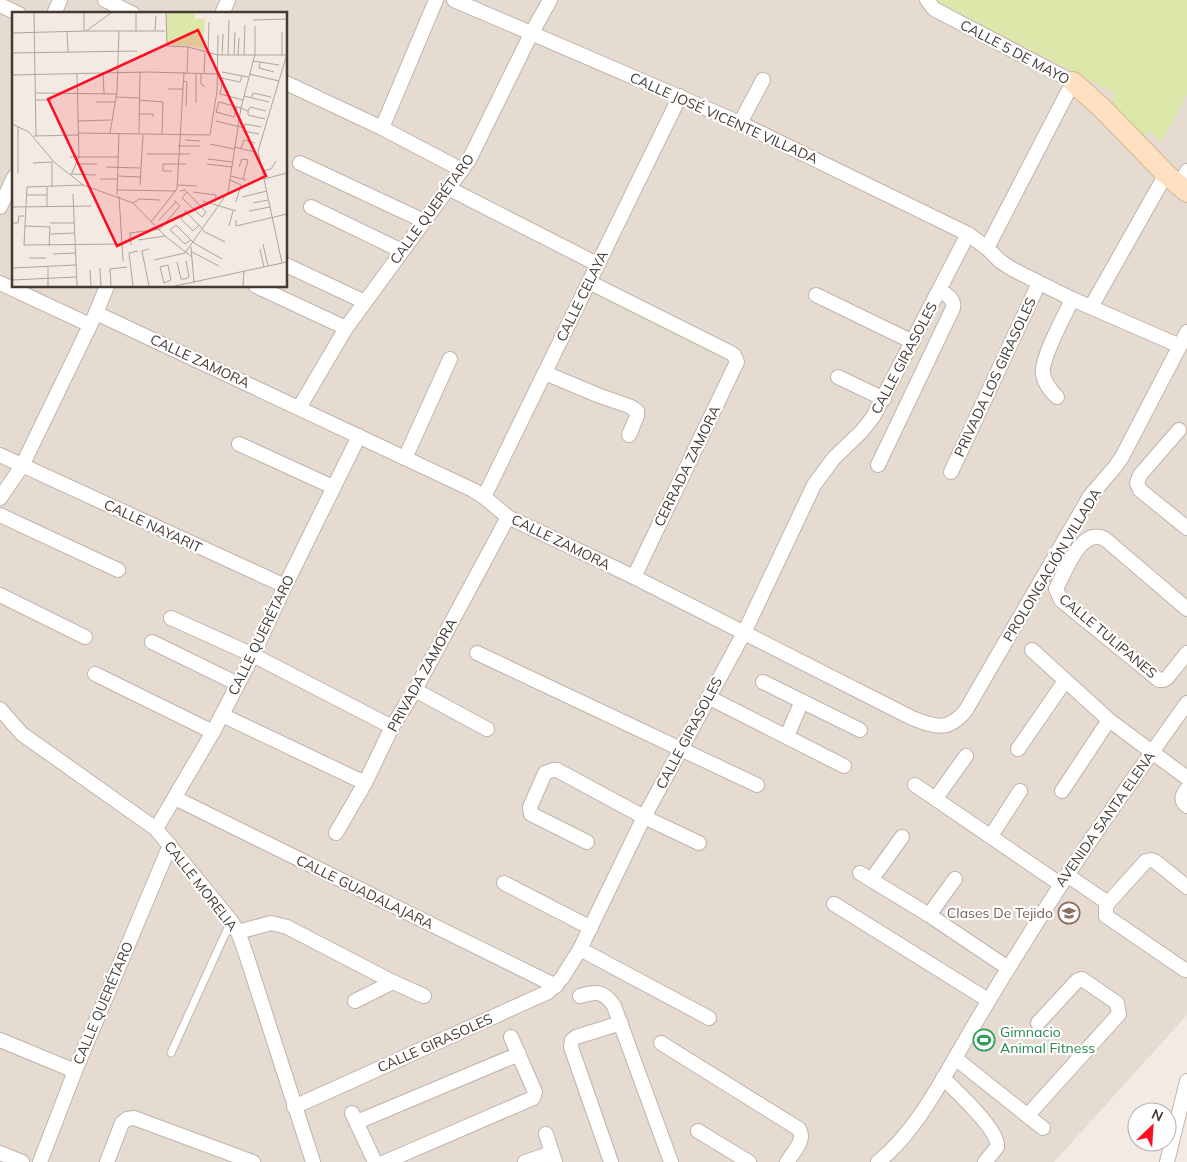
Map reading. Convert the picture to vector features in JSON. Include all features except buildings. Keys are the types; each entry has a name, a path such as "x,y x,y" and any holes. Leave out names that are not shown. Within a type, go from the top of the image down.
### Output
{"street":[{"path":"55,12 60,0"},
{"path":"223,12 228,0"},
{"path":"382,128 436,0"},
{"name":"CALLE JOSÉ VICENTE VILLADA","path":"454,0 740,123 968,234 987,248"},
{"name":"CALLE QUERÉTARO","path":"299,408 346,328 477,147 531,34 550,0"},
{"name":"CALLE 5 DE MAYO","path":"927,0 934,9 1073,82 1180,181"},
{"path":"0,5 15,12"},
{"path":"111,6 128,12"},
{"path":"740,123 763,80"},
{"path":"1073,82 987,248 1000,262 1039,283 1180,346"},
{"path":"288,84 382,128 462,170"},
{"name":"CALLE CELAYA","path":"484,497 680,96"},
{"path":"300,163 424,221"},
{"path":"0,207 12,181"},
{"path":"1091,307 1180,181"},
{"path":"448,188 597,264"},
{"path":"311,208 402,251"},
{"name":"CALLE GIRASOLES","path":"294,1107 548,992 556,986 580,949 644,817 744,633 814,485 834,458 862,431 873,417 968,234"},
{"path":"288,266 365,302"},
{"name":"CERRADA ZAMORA","path":"589,282 734,355 737,362 634,578"},
{"name":"CALLE ZAMORA","path":"0,283 12,288"},
{"name":"PRIVADA LOS GIRASOLES","path":"951,472 1039,283"},
{"name":"CALLE ZAMORA","path":"13,288 93,319 359,436 484,497 508,517 634,578 912,718 925,723 947,726"},
{"path":"0,498 22,466 106,288"},
{"path":"260,288 346,328"},
{"path":"878,465 953,308 954,302 952,299 939,290"},
{"path":"816,294 913,342"},
{"path":"1057,397 1045,382 1043,375 1044,361 1072,299"},
{"name":"PROLONGACIÓN VILLADA","path":"947,726 958,720 966,710 1090,496 1122,457 1187,332"},
{"path":"405,458 450,359"},
{"path":"544,373 629,406 637,411 637,416 629,435"},
{"path":"838,377 884,399"},
{"path":"1179,430 1140,475 1137,483 1140,490 1182,524 1187,509"},
{"name":"CALLE QUERÉTARO","path":"156,829 213,732 253,655 359,436"},
{"path":"239,444 333,488"},
{"name":"CALLE NAYARIT","path":"0,455 285,586"},
{"path":"0,516 118,570"},
{"name":"PRIVADA ZAMORA","path":"336,833 365,783 392,727 415,690 508,517"},
{"name":"CALLE TULIPANES","path":"1187,609 1105,539 1098,536 1087,539 1081,545 1056,589 1061,600 1159,680 1168,678 1187,653"},
{"path":"0,595 84,637"},
{"path":"171,618 253,655 392,727"},
{"path":"152,642 238,684"},
{"path":"1032,650 1109,720 1187,778"},
{"path":"478,653 757,785"},
{"path":"95,674 213,732"},
{"path":"1018,749 1065,681"},
{"path":"763,682 860,730"},
{"path":"415,690 487,729"},
{"path":"708,697 844,766"},
{"path":"786,736 802,701"},
{"name":"AVENIDA SANTA ELENA","path":"878,1162 893,1151 906,1136 944,1078 988,1000 1063,879 1187,702"},
{"name":"CALLE MORELIA","path":"0,708 22,734 156,829 235,927 313,1162"},
{"path":"222,715 365,783"},
{"path":"1062,791 1109,720"},
{"path":"936,798 966,756"},
{"path":"587,842 531,814 530,807 545,773 557,770 644,817 699,842"},
{"path":"915,785 991,836 1063,879 1108,903"},
{"path":"1187,789 1182,797 1187,806"},
{"path":"991,836 1020,791"},
{"name":"CALLE GUADALAJARA","path":"175,798 556,986"},
{"path":"902,837 866,876 929,915 1008,968"},
{"name":"CALLE QUERÉTARO","path":"40,1162 75,1071 170,845"},
{"path":"1185,970 1106,916 1106,907 1146,861 1156,862 1187,887"},
{"path":"929,915 956,879"},
{"path":"504,883 591,928"},
{"path":"834,904 988,1000"},
{"path":"235,927 271,923 280,925 424,996"},
{"path":"580,949 709,1018"},
{"path":"1028,1115 1119,1014 1119,1006 1082,979 1078,980 1038,1023"},
{"path":"354,1001 393,982"},
{"path":"580,996 599,992 614,1006 671,1162"},
{"path":"611,1162 571,1044 572,1040 576,1037 621,1022"},
{"path":"385,1162 533,1098 535,1092 511,1037"},
{"path":"0,1040 75,1071"},
{"path":"661,1043 798,1129 802,1133 802,1138 787,1162"},
{"path":"375,1162 354,1118 519,1054"},
{"path":"956,1058 1043,1128"},
{"path":"944,1078 974,1108 996,1137 997,1147 985,1162"},
{"path":"1167,1162 1182,1120 1187,1081"},
{"path":"108,1162 122,1123 134,1118 253,1162"},
{"path":"698,1131 749,1162"},
{"path":"525,1162 554,1157 546,1134"},
{"path":"0,1153 22,1162"}],"lane":[{"path":"171,1053 235,927"}],"shaded area":[{"path":"0,0 1187,0 1187,1015 1054,1162 0,1162"}],"green space":[{"path":"934,0 1187,0 1187,95 1161,143 1149,131 1143,137 1110,104 1115,93"}],"place":[{"name":"Clases De Tejido","path":"1069,913"},
{"name":"Gimnacio Animal Fitness","path":"984,1040"}]}
